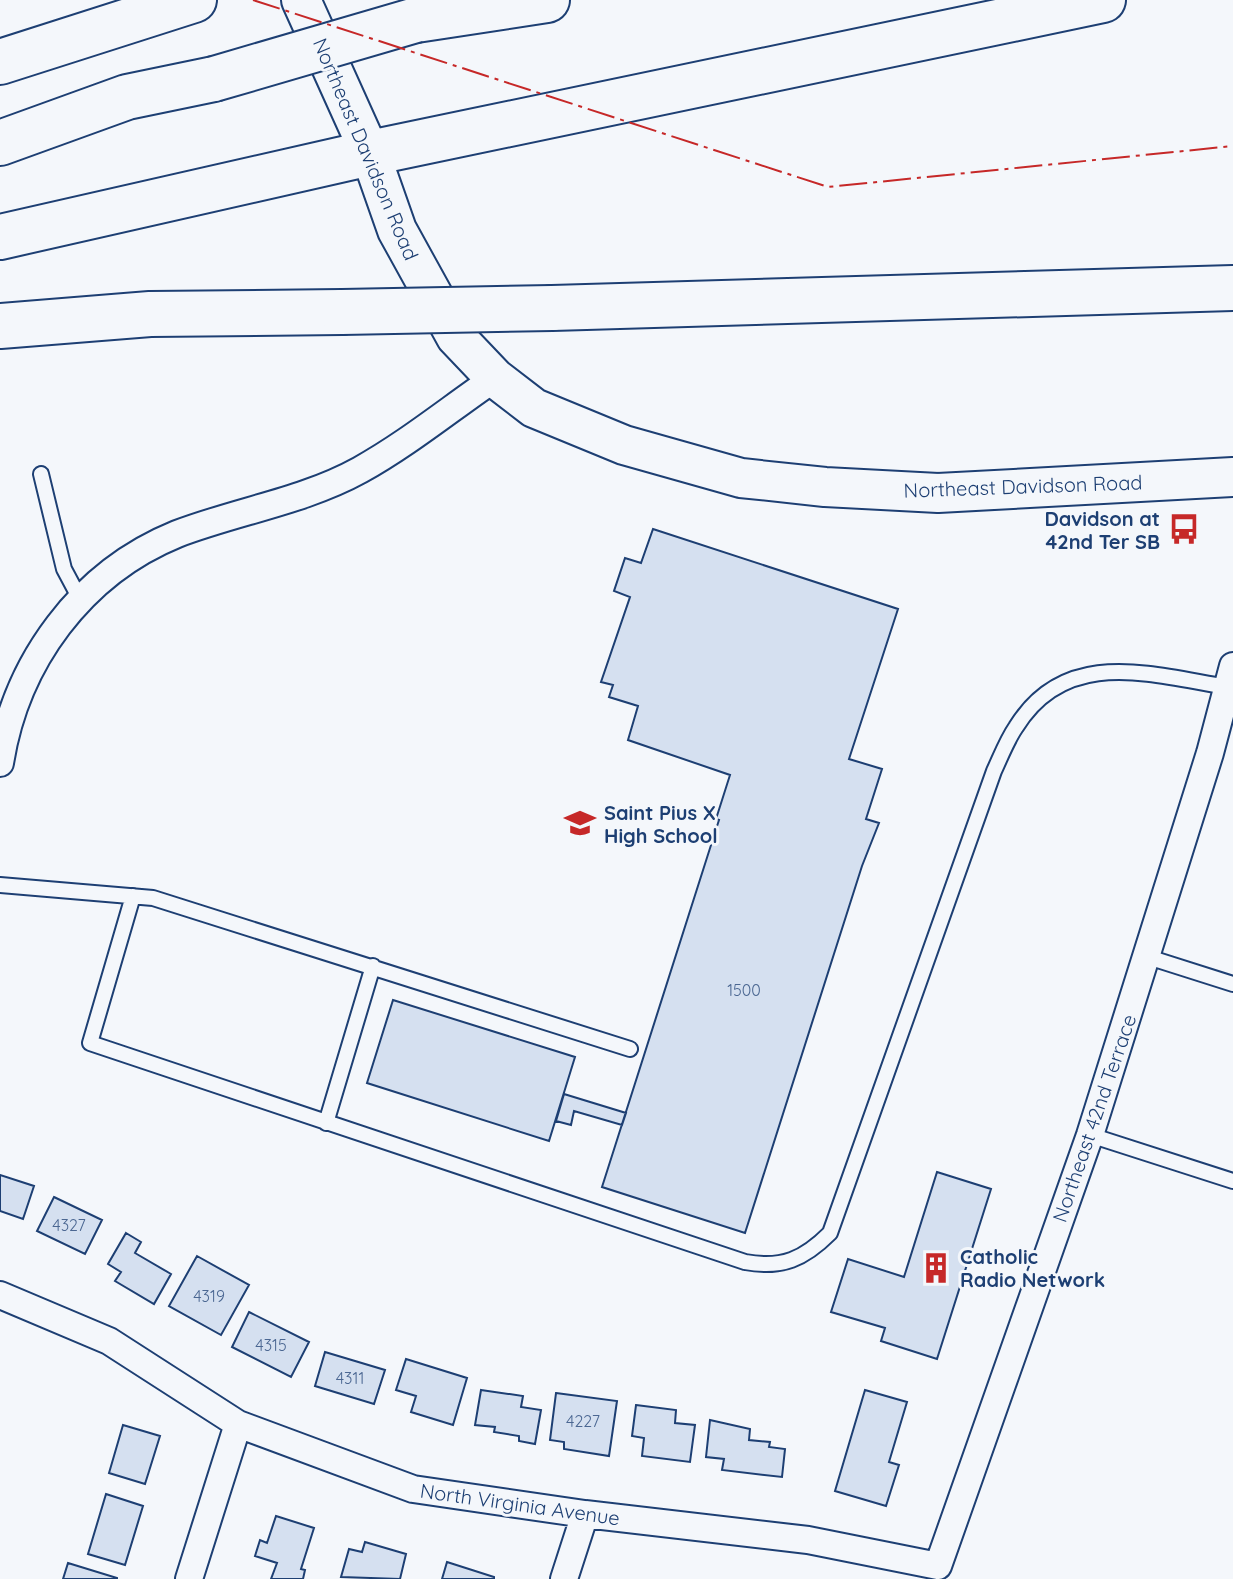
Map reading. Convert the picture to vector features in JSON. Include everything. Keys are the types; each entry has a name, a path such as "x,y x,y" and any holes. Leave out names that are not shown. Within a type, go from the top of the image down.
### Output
{"highway":[{"path":"0,143 127,97 214,79 416,20 547,0"},
{"path":"0,237 370,153 1103,0"},
{"path":"0,62 191,1"},
{"path":"0,326 150,314 552,308 1233,288"}],"street":[{"name":"Northeast Davidson Road","path":"301,0 370,153 404,244 456,337 495,378 534,408 624,445 741,478 938,493 1233,477"},
{"path":"0,763 4,720 33,661 80,599 110,574 175,535 359,471 495,378"},
{"name":"Northeast 42nd Terrace","path":"938,1566 1090,1135 1148,957 1230,676"},
{"name":"North Virginia Avenue","path":"0,1295 109,1341 238,1424 413,1489 585,1514 808,1540 938,1566"},
{"path":"189,1579 238,1424"},
{"path":"564,1579 585,1514"}],"lane":[{"path":"41,474 64,569 80,599"},
{"path":"133,896 90,1043 745,1262 766,1266 802,1258 830,1233 994,771 1016,726 1036,702 1063,682 1093,673 1121,670 1230,676"},
{"path":"0,885 153,898 630,1049"},
{"path":"1148,957 1233,984"},
{"path":"326,1123 373,966"},
{"path":"1090,1135 1233,1181"}],"building":[{"path":"653,529 898,609 849,759 882,769 866,819 879,823 862,866 745,1233 602,1187 719,820 716,819 730,775 628,740 638,706 609,697 613,685 601,682 630,597 614,591 625,558 641,563"},
{"path":"393,1000 575,1057 549,1141 367,1083"},
{"path":"564,1094 626,1113 622,1125 574,1111 571,1125 556,1121"},
{"name":"Catholic Radio Network","path":"937,1172 991,1189 937,1359 881,1341 885,1328 831,1312 848,1259 904,1277"},
{"path":"0,1175 34,1186 23,1219 0,1211"},
{"path":"54,1197 102,1220 85,1254 37,1231"},
{"path":"126,1233 141,1242 135,1253 171,1274 154,1304 115,1281 121,1272 108,1264"},
{"path":"197,1256 249,1285 221,1335 169,1306"},
{"path":"249,1312 309,1342 291,1377 232,1347"},
{"path":"325,1352 385,1370 374,1404 315,1386"},
{"path":"406,1359 467,1378 453,1425 411,1412 416,1396 396,1390"},
{"path":"481,1390 523,1396 521,1407 541,1410 535,1444 519,1441 519,1436 494,1432 495,1427 475,1425"},
{"path":"865,1390 907,1402 889,1462 899,1465 886,1506 835,1491"},
{"path":"556,1393 617,1401 609,1456 564,1449 564,1442 550,1440"},
{"path":"636,1405 676,1410 675,1423 695,1425 690,1462 642,1456 644,1438 632,1436"},
{"path":"710,1420 750,1429 749,1440 770,1442 769,1447 785,1449 782,1477 722,1470 724,1459 706,1457"},
{"path":"123,1425 160,1436 145,1484 109,1473"},
{"path":"106,1494 143,1506 125,1565 88,1554"},
{"path":"276,1516 314,1528 301,1569 305,1570 303,1579 271,1579 277,1563 255,1556 260,1540 267,1543"},
{"path":"365,1542 406,1554 400,1579 341,1577 349,1549 362,1552"},
{"path":"447,1562 494,1577 494,1579 442,1579"},
{"path":"68,1563 117,1578 117,1579 63,1579"}],"power":[{"path":"253,0 828,187 1233,146"}],"place":[{"name":"Davidson at 42nd Ter SB","path":"1184,529"},
{"name":"Saint Pius X High School","path":"580,823"},
{"name":"Catholic Radio Network","path":"936,1268"}]}
